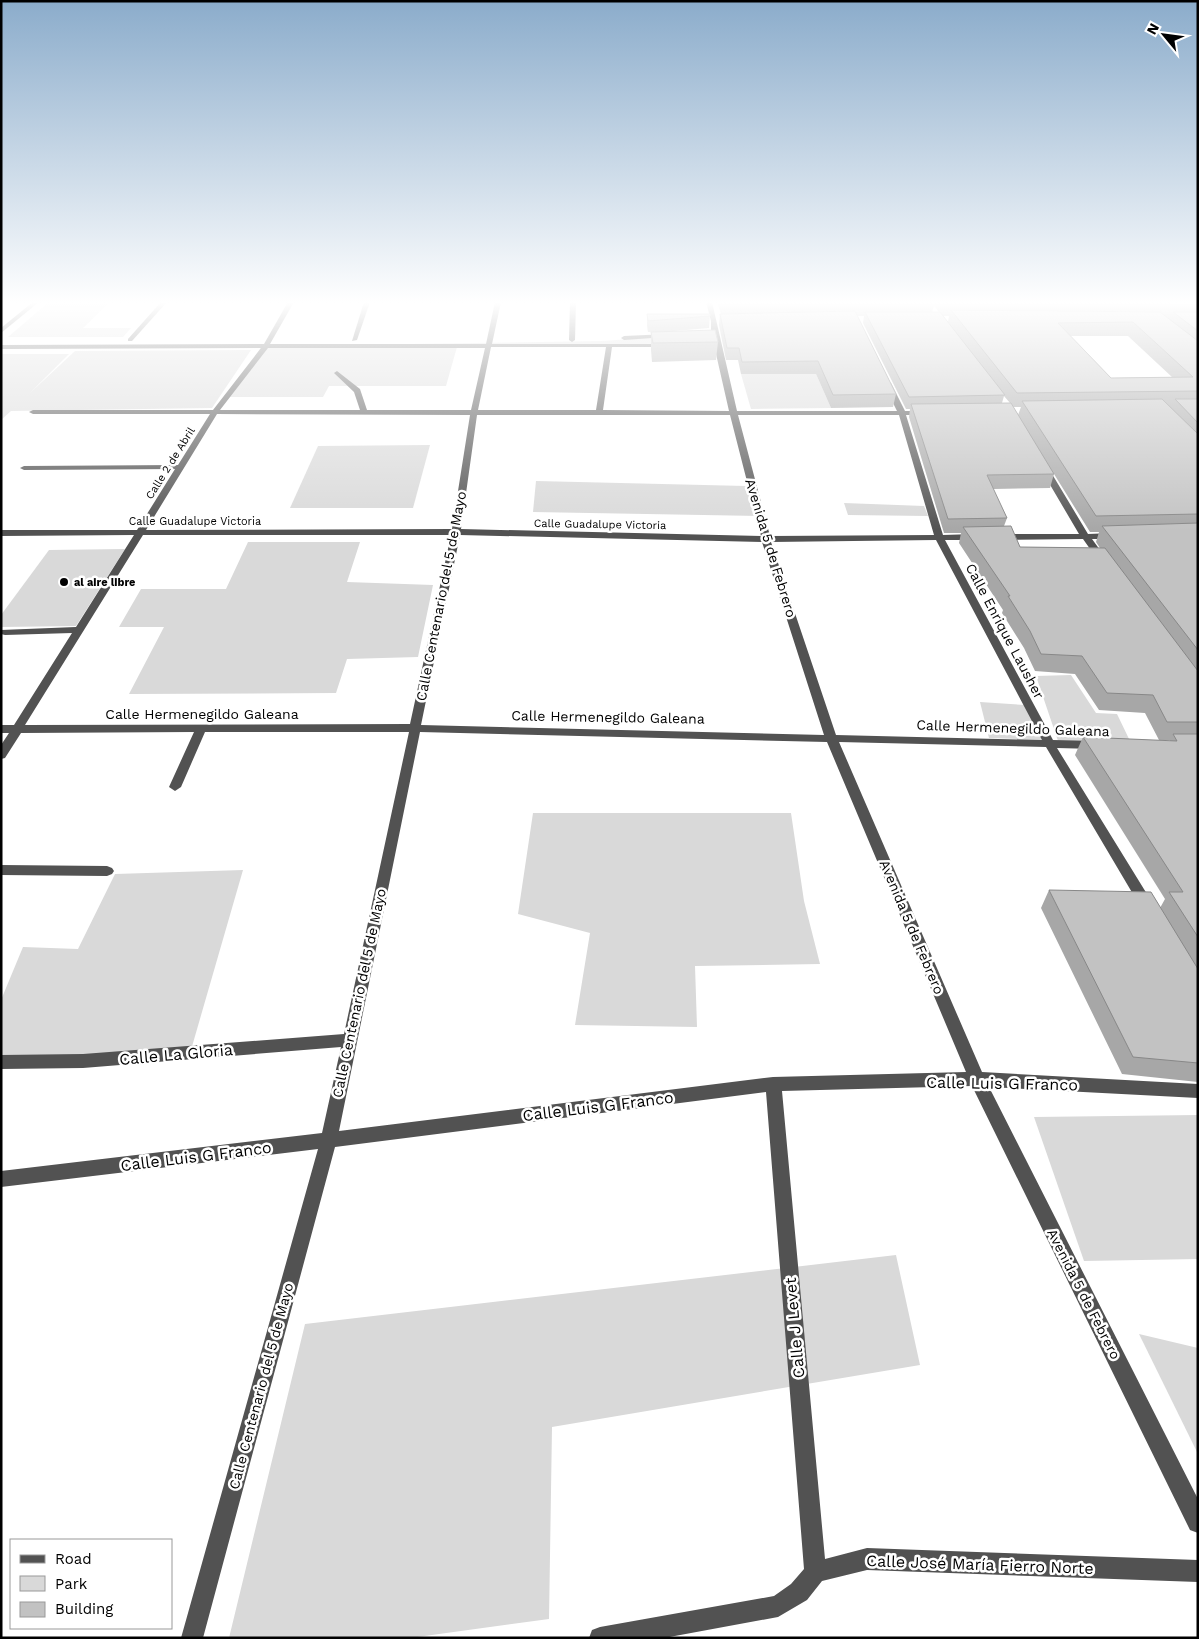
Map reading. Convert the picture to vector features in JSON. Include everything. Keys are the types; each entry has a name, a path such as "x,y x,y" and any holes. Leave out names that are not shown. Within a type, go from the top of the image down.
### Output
{"street":[{"name":"Calle 2 de Abril","path":"1,755 216,412 242,378"},
{"path":"343,378 357,390 364,412"},
{"name":"Calle Centenario del 5 de Mayo","path":"192,1638 329,1140 456,532 474,412 482,378"},
{"path":"599,412 605,378"},
{"name":"Avenida 5 de Febrero","path":"726,378 766,539 831,737 977,1079 1198,1522"},
{"name":"Calle Enrique Lausher","path":"885,378 902,413 939,537 1050,745 1152,914"},
{"path":"32,412 931,413"},
{"path":"608,423 609,412"},
{"path":"1040,461 1086,537 1108,568"},
{"path":"24,468 181,467"},
{"name":"Calle Guadalupe Victoria","path":"1,533 456,532 766,539 1123,536"},
{"path":"5,632 80,630"},
{"name":"Calle Hermenegildo Galeana","path":"1,729 414,728 1109,745"},
{"path":"175,786 201,729"},
{"path":"1,870 107,871"},
{"name":"Calle La Gloria","path":"1,1062 83,1061 350,1040"},
{"name":"Calle Luis G Franco","path":"1,1179 773,1084 977,1079 1198,1091"},
{"name":"Calle J Levet","path":"773,1084 815,1572"},
{"name":"Calle José María Fierro Norte","path":"815,1572 867,1559 1198,1571"},
{"path":"600,1638 778,1606 799,1592 815,1572"}],"green space":[{"path":"1,378 45,378 30,393 46,378 232,378 212,408 11,411 1,420"},
{"path":"241,378 448,378 446,386 329,386 323,397 229,397"},
{"path":"742,378 818,378 831,408 751,409"},
{"path":"430,445 413,508 290,508 318,446"},
{"path":"536,481 746,486 760,516 533,512"},
{"path":"844,503 924,506 928,516 848,515"},
{"path":"248,542 360,542 347,582 433,585 418,657 347,659 336,693 129,694 164,627 119,627 141,589 226,589"},
{"name":"al aire libre","path":"125,549 76,626 1,627 1,615 49,550"},
{"path":"1071,675 1096,713 1117,714 1130,741 1058,741 1036,676"},
{"path":"980,702 1025,705 1045,740 989,738"},
{"path":"533,813 791,813 804,901 820,964 695,966 697,1027 575,1025 590,933 518,914"},
{"path":"243,870 191,1050 1,1058 1,1000 23,947 78,949 115,874"},
{"path":"1198,1115 1198,1259 1084,1261 1034,1117"},
{"path":"896,1255 920,1365 552,1427 549,1619 410,1638 229,1638 305,1324"},
{"path":"1139,1334 1198,1348 1198,1454"}],"building":[{"path":"826,378 888,378 896,394 833,395"},
{"path":"899,378 992,378 1005,395 909,397"},
{"path":"1005,378 1198,378 1198,391 1017,393"},
{"path":"1162,399 1198,434 1198,514 1096,516 1022,401"},
{"path":"1175,399 1198,399 1198,423"},
{"path":"1011,403 1054,474 987,475 1007,518 948,519 911,404"},
{"path":"1198,523 1198,650 1102,526"},
{"path":"1011,526 1020,547 1105,548 1198,671 1198,722 1167,722 1153,695 1107,693 1082,656 1041,654 1030,631 1008,596 1010,596 963,527"},
{"path":"1173,734 1198,734 1198,937 1169,892 1183,892 1083,737 1177,741"},
{"path":"1049,890 1151,892 1198,969 1198,1063 1133,1057"}],"place":[{"name":"al aire libre","path":"64,582"}]}
